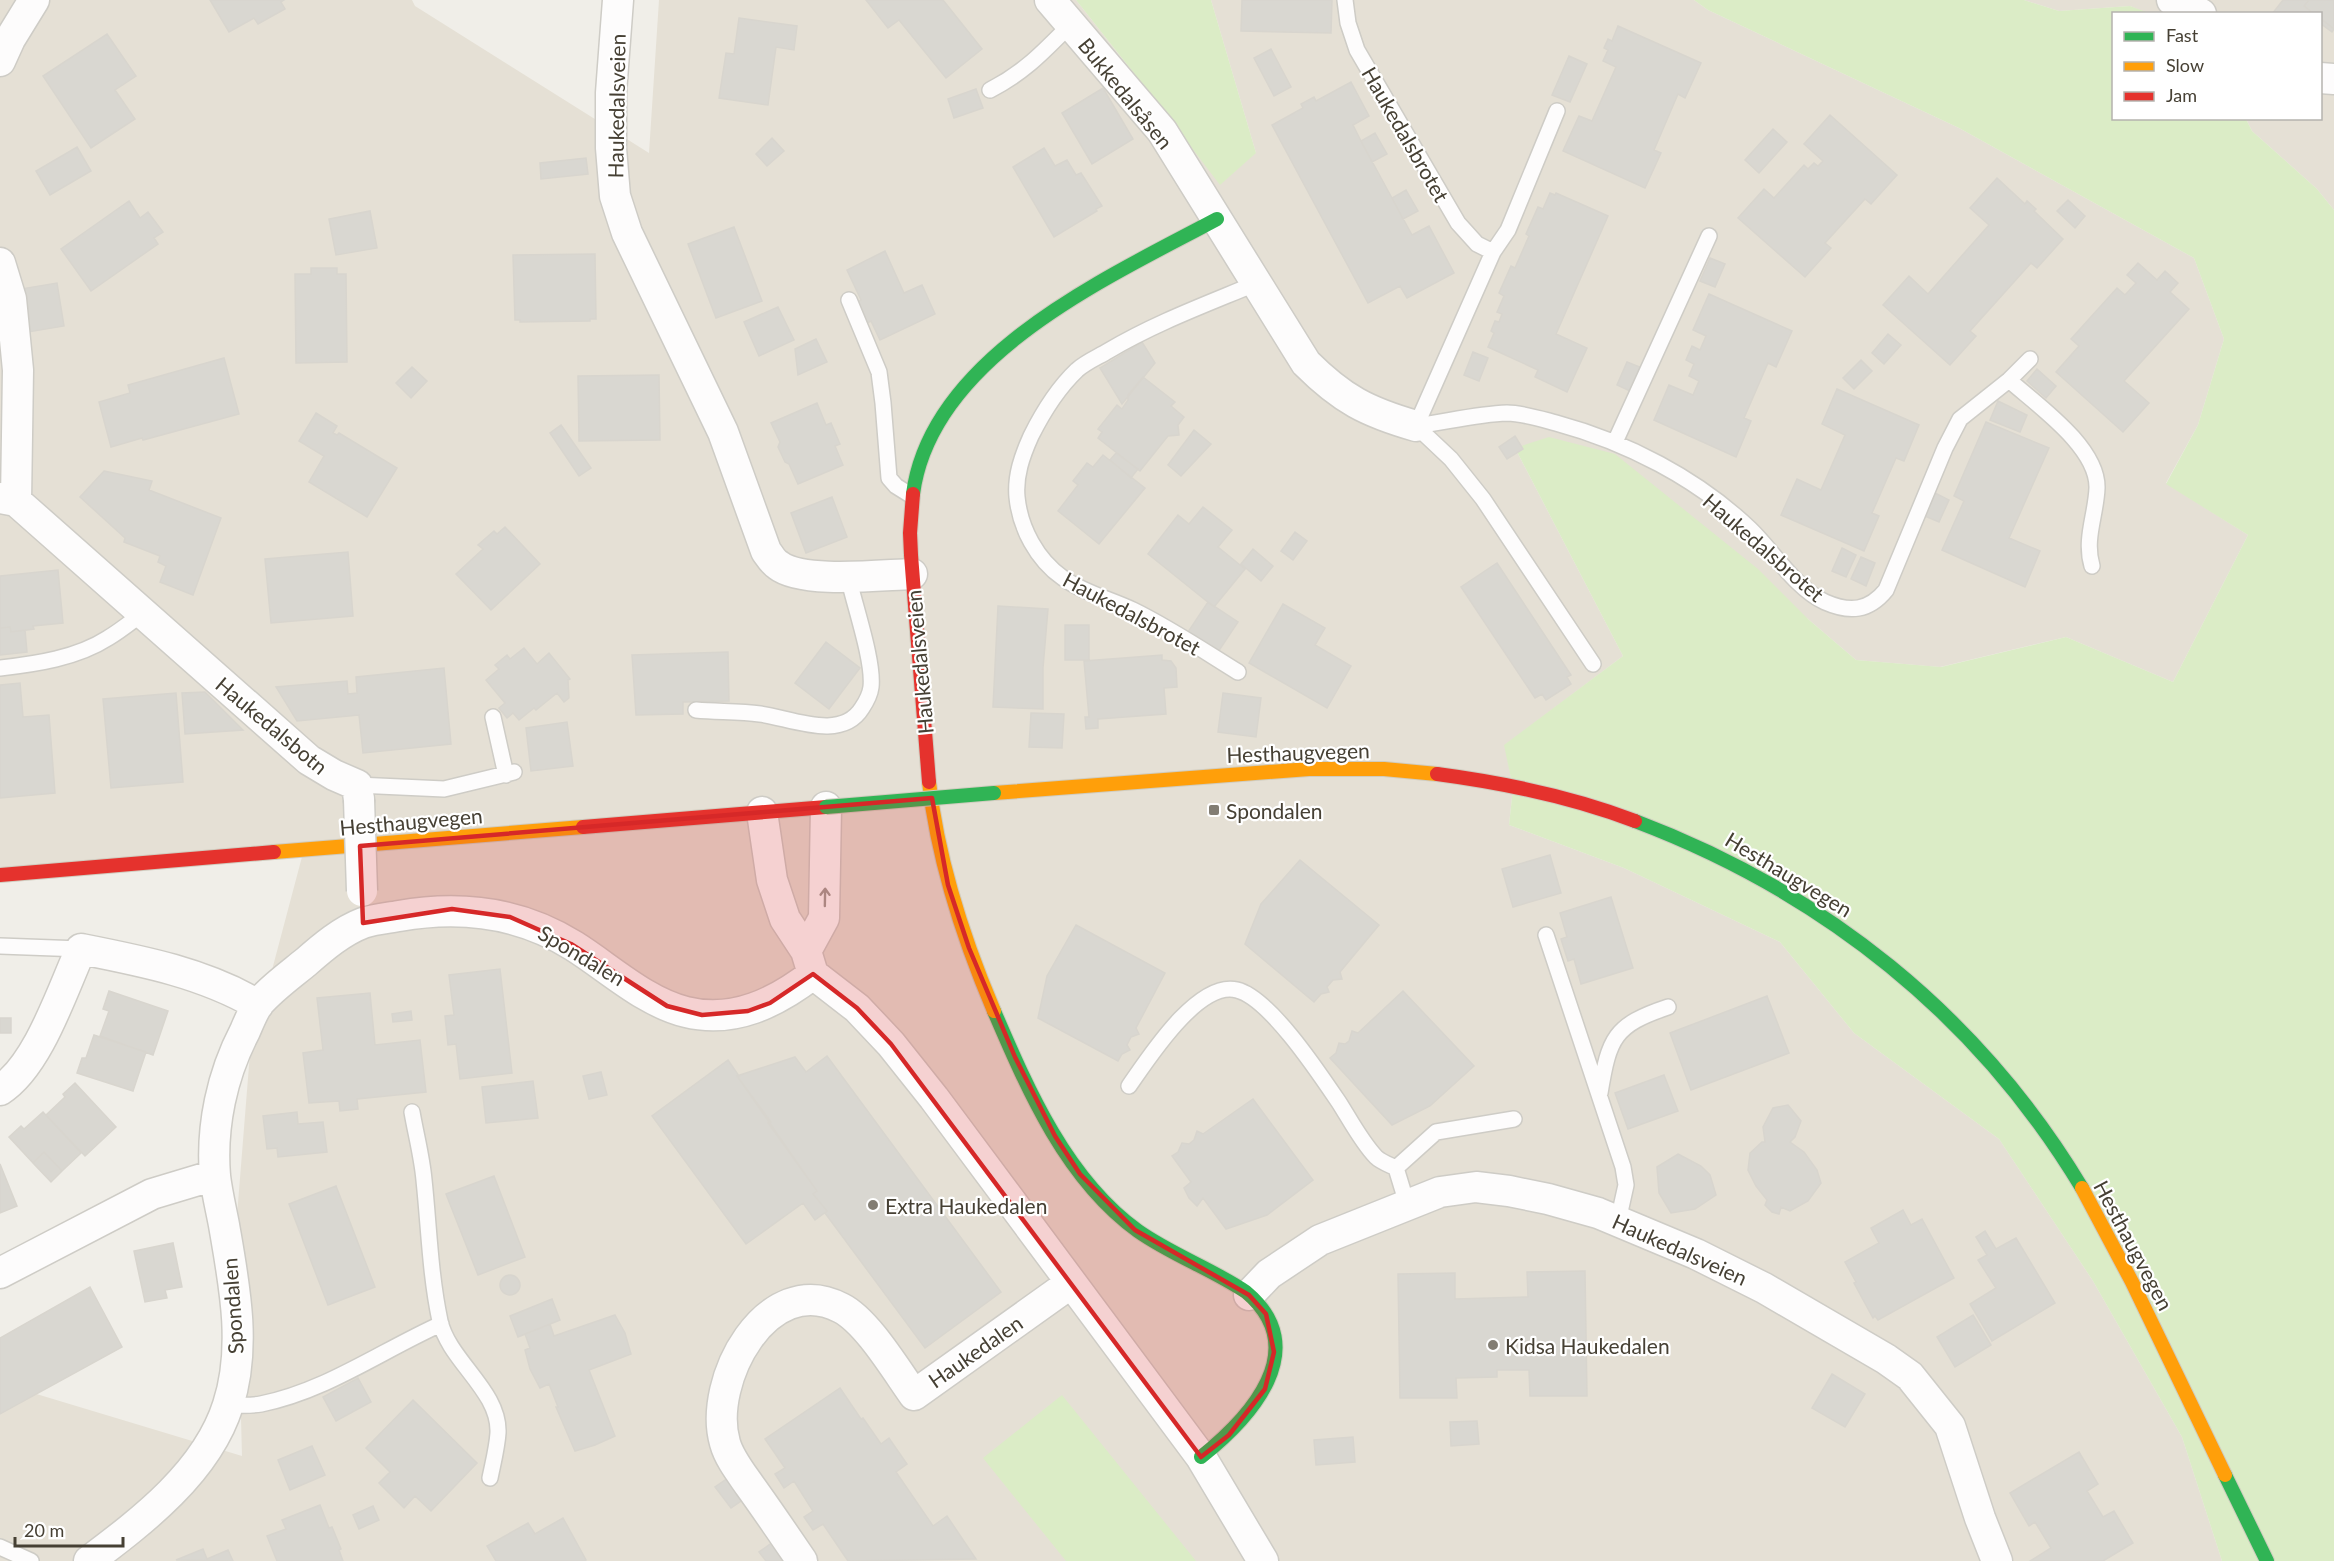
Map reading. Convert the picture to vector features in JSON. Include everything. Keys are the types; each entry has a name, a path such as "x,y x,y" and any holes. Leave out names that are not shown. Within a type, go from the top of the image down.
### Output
{"main road":[{"path":"912,574 910,533 912,496 919,462 933,430 954,399 985,365 1022,332 1070,301 1217,219"},
{"name":"Haukedalsveien","path":"912,574 927,764 937,838 948,885 969,948 1015,1058 1055,1136 1080,1174 1105,1203 1135,1230 1249,1295 1266,1314 1273,1333 1275,1352 1265,1389 1252,1410 1229,1435 1201,1457"},
{"name":"Hesthaugvegen","path":"0,875 1282,771 1409,770 1474,778 1536,790 1594,806 1647,823 1701,846 1805,903 1901,975 1946,1015 1984,1056 2054,1145 2094,1209 2138,1293 2267,1561"}],"street":[{"path":"0,62 10,39 34,0"},
{"name":"Haukedalsveien","path":"618,0 611,93 611,148 615,196 627,233 723,432 766,551 777,565 793,573 817,576 912,574"},
{"name":"Bukkedalsåsen","path":"1050,0 1162,131 1193,185 1217,219"},
{"path":"2172,0 2198,12"},
{"name":"Haukedalsbrotet","path":"1217,219 1306,363 1328,386 1355,404 1385,417 1416,426"},
{"name":"Haukedalsbotn","path":"0,263 10,299 18,370 8,500 143,614 309,760 358,793"},
{"path":"358,793 363,923"},
{"path":"810,962 824,918 826,807"},
{"path":"762,812 772,880 785,919 810,962 891,1044 952,1121 1201,1457 1263,1561"},
{"name":"Spondalen","path":"88,1561 129,1531 168,1497 205,1450 228,1405 236,1362 237,1318 233,1274 215,1175 216,1130 223,1080 258,1005 308,960 336,938 363,923 424,911 452,909 482,911 510,917 539,928 571,944 667,1006 702,1015 748,1011 770,1003 792,991 810,962"},
{"path":"0,1090 11,1084 35,1052 81,949 152,962 232,990 258,1005"},
{"path":"0,1273 152,1194 215,1175"},
{"name":"Haukedalsveien","path":"1249,1295 1269,1274 1320,1240 1440,1192 1476,1188 1509,1191 1548,1199 1618,1221 1696,1254 1764,1288 1886,1359 1910,1376 1950,1426 1980,1518 1997,1561"},
{"name":"Haukedalen","path":"802,1561 736,1465 725,1445 721,1424 722,1403 733,1363 757,1327 773,1312 788,1304 818,1302 841,1308 858,1320 914,1395 1071,1283"}],"lane":[{"name":"Haukedalsbrotet","path":"1345,0 1348,23 1357,50 1458,223 1477,244 1493,252"},
{"path":"990,90 1013,78 1032,64 1071,24"},
{"path":"1557,111 1508,230 1493,252 1416,426 1451,459 1482,499 1593,664"},
{"path":"1614,442 1709,236"},
{"name":"Haukedalsbrotet","path":"1238,672 1166,627 1131,609 1089,593 1062,577 1044,559 1028,537 1019,512 1016,485 1023,454 1037,424 1055,394 1079,368 1128,339 1257,283"},
{"path":"849,300 879,372 889,478 896,486 912,496"},
{"name":"Haukedalsbrotet","path":"1416,426 1508,413 1542,419 1614,442 1668,469 1709,496 1750,529 1799,583 1823,602 1843,609 1862,608 1876,601 1886,590 1945,448 1960,419 2009,380 2030,359"},
{"path":"2009,380 2048,414 2079,445 2093,464 2097,488 2089,536 2088,554 2092,566"},
{"path":"696,710 760,714 818,725 836,726 848,722 860,712 871,688 870,668 848,576"},
{"path":"0,668 32,664 74,654 107,639 143,614"},
{"path":"358,793 444,789 510,774 493,717"},
{"path":"1546,935 1623,1167 1626,1185 1618,1221"},
{"path":"0,946 81,949"},
{"path":"1129,1086 1157,1045 1199,1001 1221,991 1237,990 1249,995 1269,1012 1319,1073 1377,1158 1396,1168 1407,1204"},
{"path":"1600,1096 1604,1067 1611,1047 1620,1032 1638,1017 1668,1006"},
{"path":"412,1112 424,1177 432,1279 441,1324 449,1343 494,1410 498,1431 490,1478"},
{"path":"1396,1168 1436,1132 1514,1119"},
{"path":"228,1405 258,1404 289,1397 327,1382 405,1340 441,1324"},
{"path":"0,1547 31,1561"}],"highlighted area":[{"path":"932,798 948,885 969,948 1015,1057 1055,1136 1080,1174 1135,1230 1249,1295 1266,1314 1274,1352 1265,1389 1229,1435 1201,1457 891,1044 857,1008 813,974 770,1003 748,1011 702,1015 667,1006 571,944 510,917 452,909 363,923 360,846"}],"shaded area":[{"path":"0,0 412,0 415,6 649,153 659,0 1076,0 1163,110 1256,153 1211,0 1694,0 1708,10 1959,128 2194,258 2224,339 2198,425 2166,483 2248,535 2173,682 2066,637 1940,667 1856,660 1808,619 1515,448 1623,656 1505,745 1513,788 1509,825 1624,868 1780,942 1854,1033 1999,1139 2093,1281 2182,1437 2222,1561 0,1561 0,1383 242,1456 236,1228 250,1053 303,853 0,871"},
{"path":"2024,0 2334,0 2334,210 2317,189 2252,131 2246,120 2322,120 2322,12 2144,12 2130,6 2059,11"}],"green space":[{"path":"1076,0 1211,0 1256,153 1220,185"},
{"path":"1694,0 2024,0 2059,11 2130,6 2146,12 2112,12 2112,120 2246,120 2252,131 2317,189 2334,210 2334,1561 2222,1561 2182,1437 2093,1281 1999,1139 1854,1033 1780,942 1624,868 1509,825 1513,788 1504,745 1623,656 1515,448 1549,437 1615,454 1758,569 1808,619 1856,660 1941,667 2066,637 2173,682 2248,535 2166,484 2198,425 2224,339 2194,258 1959,128 1708,10"},
{"path":"1062,1395 1196,1561 1066,1561 983,1458"}],"building":[{"path":"210,0 284,0 281,2 285,9 258,24 254,18 229,32"},
{"path":"866,0 943,0 982,49 946,78 899,20 888,28"},
{"path":"1242,0 1332,0 1331,33 1241,31"},
{"path":"2283,0 2309,0 2304,6 2312,12 2274,12"},
{"path":"2309,0 2334,0 2334,29 2322,20 2322,12 2312,12 2304,6"},
{"path":"739,18 797,26 794,50 776,47 768,105 719,98 726,53 734,54"},
{"path":"2322,20 2334,29 2332,32 2322,24"},
{"path":"1618,26 1701,63 1685,98 1678,94 1654,150 1661,153 1645,188 1563,151 1579,116 1592,121 1616,67 1603,61 1608,50 1604,48 1608,39 1612,41"},
{"path":"107,34 136,76 115,90 135,119 91,148 43,76"},
{"path":"1271,49 1291,87 1274,96 1254,58"},
{"path":"1569,56 1587,64 1570,102 1552,95"},
{"path":"1351,82 1369,116 1353,125 1361,141 1412,235 1429,226 1454,273 1407,298 1400,286 1368,303 1272,125 1303,108 1301,104 1314,97 1316,101"},
{"path":"1103,88 1133,139 1092,164 1062,113"},
{"path":"976,89 983,108 954,118 948,99"},
{"path":"1830,115 1897,175 1871,204 1865,199 1825,243 1831,248 1805,277 1738,218 1764,189 1774,198 1804,165 1808,169 1814,163 1818,166 1823,161 1804,144"},
{"path":"1773,129 1787,142 1759,173 1745,160"},
{"path":"1375,133 1387,154 1372,162 1361,141"},
{"path":"772,138 784,151 767,166 756,154"},
{"path":"77,147 91,171 50,195 36,171"},
{"path":"1044,148 1055,166 1067,160 1076,175 1081,173 1102,206 1054,237 1013,167"},
{"path":"586,158 588,174 541,179 540,163"},
{"path":"1997,178 2025,204 2027,201 2036,209 2034,211 2063,239 2037,268 2031,263 1970,331 1976,336 1950,365 1883,305 1909,276 1928,294 1989,225 1970,208"},
{"path":"1406,190 1418,211 1403,219 1392,198"},
{"path":"1550,193 1555,195 1556,193 1608,216 1556,334 1587,348 1567,392 1535,377 1538,370 1488,347 1494,333 1491,331 1495,321 1499,322 1502,314 1497,312 1504,296 1499,293 1511,266 1515,268 1529,236 1526,234 1538,207 1543,209"},
{"path":"2068,200 2085,216 2075,228 2057,211"},
{"path":"129,201 140,218 148,212 163,232 154,238 158,244 91,291 61,249"},
{"path":"370,211 377,248 336,255 329,219"},
{"path":"734,227 762,301 716,318 688,244"},
{"path":"885,251 904,293 922,285 935,314 880,340 871,321 867,323 857,302 861,300 847,270"},
{"path":"595,254 596,319 520,322 520,320 515,320 513,255"},
{"path":"1710,258 1725,264 1715,287 1700,281"},
{"path":"2138,263 2157,280 2165,271 2178,283 2170,292 2189,309 2124,381 2149,403 2123,432 2056,372 2079,346 2071,339 2117,288 2125,295 2136,283 2127,275"},
{"path":"311,268 337,268 337,274 346,274 347,362 296,363 295,274 311,274"},
{"path":"57,283 64,326 28,332 21,289"},
{"path":"1709,294 1792,331 1776,367 1768,363 1744,418 1751,421 1736,457 1654,420 1669,385 1693,395 1699,381 1689,376 1694,364 1686,360 1692,346 1700,350 1706,336 1693,330"},
{"path":"778,307 794,340 759,356 744,322"},
{"path":"1888,334 1901,345 1884,364 1872,353"},
{"path":"816,339 827,362 798,375 795,349"},
{"path":"1142,342 1155,363 1122,404 1100,368"},
{"path":"1473,352 1488,358 1479,381 1464,375"},
{"path":"224,358 239,414 111,447 99,402 130,393 128,385"},
{"path":"1861,360 1872,371 1854,389 1843,378"},
{"path":"1627,362 1642,368 1632,392 1617,385"},
{"path":"412,367 427,381 411,398 396,383"},
{"path":"2037,369 2056,386 2046,398 2027,381"},
{"path":"659,375 660,440 579,441 578,376"},
{"path":"1143,377 1175,402 1171,406 1184,417 1178,425 1179,435 1168,436 1140,471 1098,438 1102,432 1098,429 1117,405 1122,409 1128,400 1128,395"},
{"path":"1837,389 1919,425 1904,461 1896,458 1872,513 1879,516 1864,551 1781,515 1797,479 1821,490 1845,435 1822,424"},
{"path":"1998,401 2027,415 2020,432 1990,420"},
{"path":"817,403 826,425 831,423 840,444 835,446 843,465 798,484 778,447 780,442 771,423"},
{"path":"316,413 337,426 333,433 337,435 339,433 397,468 367,517 309,482 324,456 299,441"},
{"path":"1986,422 2049,448 2009,538 2040,551 2025,587 1942,550 1964,501 1954,496"},
{"path":"561,425 591,468 579,476 550,433"},
{"path":"1194,430 1211,444 1181,476 1168,465"},
{"path":"1515,436 1523,449 1507,459 1499,447"},
{"path":"1116,453 1138,469 1131,478 1110,460"},
{"path":"1103,455 1145,488 1099,544 1058,511 1078,485 1073,481 1087,463 1093,467"},
{"path":"104,471 152,481 149,490 221,518 193,595 160,582 166,566 158,562 160,556 124,542 125,538 80,497"},
{"path":"1935,493 1949,500 1939,522 1925,516"},
{"path":"832,497 847,537 806,553 791,513"},
{"path":"1203,507 1232,530 1218,547 1245,569 1214,607 1148,554 1178,515 1189,524"},
{"path":"505,527 540,564 491,610 456,574 483,549 478,545 494,531 497,534"},
{"path":"1295,532 1307,541 1293,560 1281,551"},
{"path":"1842,548 1856,555 1846,577 1832,571"},
{"path":"1253,549 1273,566 1261,581 1241,564"},
{"path":"348,552 353,616 271,623 265,559"},
{"path":"1861,557 1875,563 1866,586 1851,579"},
{"path":"1497,563 1571,675 1567,677 1571,684 1546,700 1542,694 1535,698 1461,587"},
{"path":"58,570 63,623 33,626 34,629 11,632 10,627 0,628 0,576"},
{"path":"1208,602 1238,622 1218,652 1188,632"},
{"path":"1283,604 1325,628 1315,645 1351,666 1327,708 1249,663"},
{"path":"998,606 1048,609 1043,668 1043,709 993,707"},
{"path":"1065,625 1089,625 1089,660 1065,660"},
{"path":"10,627 11,632 25,630 27,652 0,655 0,628"},
{"path":"826,642 860,668 829,709 795,683"},
{"path":"524,648 537,664 549,653 570,679 568,680 569,698 564,702 557,693 519,720 513,713 507,718 499,708 505,703 486,680 499,669 495,665 507,655 510,659"},
{"path":"728,652 729,701 683,702 683,714 636,715 632,655"},
{"path":"1162,655 1162,660 1171,661 1176,668 1177,687 1164,688 1166,714 1098,719 1098,728 1086,729 1085,717 1089,717 1084,661"},
{"path":"444,668 451,744 363,753 359,715 297,721 276,687 347,681 348,694 357,693 356,677"},
{"path":"20,683 23,717 49,715 55,793 0,798 0,685"},
{"path":"205,692 243,730 185,734 182,693"},
{"path":"176,693 183,782 111,788 103,699"},
{"path":"1223,693 1261,698 1256,737 1218,732"},
{"path":"1031,713 1064,714 1062,748 1029,747"},
{"path":"567,722 573,766 531,771 526,728"},
{"path":"1550,855 1561,893 1513,907 1502,869"},
{"path":"1300,860 1379,925 1340,972 1342,979 1333,980 1327,987 1329,992 1321,994 1314,1002 1245,944 1261,904"},
{"path":"1611,897 1633,968 1581,984 1574,959 1568,961 1561,939 1567,937 1560,913"},
{"path":"1076,925 1165,973 1136,1028 1139,1034 1131,1037 1127,1045 1130,1050 1122,1054 1118,1061 1038,1018 1047,976"},
{"path":"500,969 512,1073 460,1079 456,1044 448,1045 445,1016 454,1015 449,975"},
{"path":"109,991 168,1011 153,1055 100,1036 109,1011 103,1009"},
{"path":"1403,991 1474,1066 1430,1106 1392,1125 1330,1058 1336,1053 1339,1043 1345,1044 1349,1041 1352,1031 1358,1033"},
{"path":"370,993 375,1045 420,1040 426,1092 357,1099 358,1109 340,1111 339,1101 309,1103 303,1053 323,1050 317,998"},
{"path":"1767,996 1789,1053 1691,1090 1670,1033"},
{"path":"411,1011 412,1020 393,1022 392,1014"},
{"path":"0,1018 11,1018 11,1033 0,1033"},
{"path":"94,1035 146,1052 133,1091 77,1073 82,1058 86,1058"},
{"path":"827,1056 1001,1292 925,1348 825,1213 827,1211 813,1194 817,1191 737,1076 795,1057 806,1072"},
{"path":"728,1060 771,1122 768,1123 817,1191 813,1194 827,1211 815,1220 803,1203 746,1244 652,1116"},
{"path":"601,1072 607,1095 589,1099 583,1076"},
{"path":"1664,1075 1678,1111 1628,1129 1615,1093"},
{"path":"533,1081 538,1118 486,1123 482,1087"},
{"path":"75,1083 116,1127 85,1156 46,1115 65,1097 63,1094"},
{"path":"1253,1099 1313,1180 1267,1215 1226,1229 1203,1198 1197,1206 1189,1198 1184,1188 1191,1182 1172,1156 1178,1152 1182,1143 1189,1144 1194,1140 1197,1131 1203,1134"},
{"path":"1788,1105 1801,1121 1795,1137 1790,1142 1804,1152 1817,1170 1821,1183 1808,1201 1790,1211 1781,1207 1779,1214 1772,1212 1765,1205 1767,1200 1756,1186 1748,1170 1750,1153 1765,1142 1763,1127 1773,1108"},
{"path":"43,1112 81,1153 62,1171 44,1152 33,1163 9,1137 21,1126 24,1129"},
{"path":"297,1112 298,1124 323,1122 327,1152 278,1157 277,1148 267,1149 263,1116"},
{"path":"44,1152 62,1171 51,1182 33,1163"},
{"path":"1678,1154 1701,1166 1710,1175 1716,1195 1695,1209 1671,1213 1659,1193 1657,1167"},
{"path":"0,1164 17,1206 0,1213"},
{"path":"494,1176 525,1257 478,1275 446,1194"},
{"path":"336,1186 375,1287 328,1305 289,1204"},
{"path":"1903,1210 1911,1225 1922,1219 1954,1278 1878,1320 1875,1316 1873,1318 1845,1262 1879,1243 1871,1228"},
{"path":"1985,1231 1996,1249 2016,1238 2055,1303 1992,1341 1970,1304 1996,1288 1978,1260 1987,1255 1976,1237"},
{"path":"173,1243 182,1287 165,1290 167,1298 145,1302 134,1251"},
{"path":"1585,1271 1587,1396 1530,1396 1529,1370 1497,1370 1497,1377 1456,1378 1457,1398 1400,1398 1398,1274 1455,1273 1455,1299 1528,1297 1527,1272"},
{"path":"510,1275 517,1278 520,1285 517,1292 510,1295 503,1292 500,1285 503,1278"},
{"path":"90,1287 122,1347 0,1414 0,1338"},
{"path":"552,1299 560,1320 518,1337 510,1316"},
{"path":"615,1315 625,1333 631,1354 589,1370 615,1436 575,1451 549,1384 540,1388 530,1369 525,1350 530,1348 525,1334 550,1324 554,1336"},
{"path":"1973,1315 1991,1345 1955,1367 1937,1337"},
{"path":"1832,1374 1865,1394 1845,1427 1812,1408"},
{"path":"358,1378 371,1402 336,1421 323,1397"},
{"path":"840,1388 881,1444 889,1438 907,1464 896,1472 933,1526 947,1516 976,1559 848,1561 823,1524 813,1530 804,1517 813,1511 794,1481 784,1488 775,1474 785,1468 765,1439"},
{"path":"413,1400 477,1463 431,1511 415,1496 404,1508 379,1483 390,1472 366,1448"},
{"path":"1477,1421 1479,1444 1451,1446 1450,1422"},
{"path":"1353,1437 1355,1462 1316,1465 1314,1440"},
{"path":"312,1446 325,1475 290,1490 278,1460"},
{"path":"2079,1452 2098,1484 2087,1491 2103,1517 2114,1511 2133,1543 2103,1561 2030,1561 2051,1548 2035,1522 2029,1526 2010,1493"},
{"path":"728,1478 744,1499 731,1508 715,1487"},
{"path":"320,1505 329,1528 332,1527 343,1561 277,1561 267,1536 286,1529 282,1520"},
{"path":"373,1506 379,1520 359,1529 353,1515"},
{"path":"563,1518 586,1560 496,1561 487,1546 528,1523 535,1534"},
{"path":"773,1542 786,1561 766,1561 759,1552"},
{"path":"203,1549 207,1559 228,1550 233,1561 176,1560"}],"traffic: fast":[{"path":"913,494 927,445 953,401 989,362 1031,326 1078,295 1217,219"},
{"path":"826,807 994,793"},
{"path":"1635,821 1704,850 1770,884 1832,923 1890,966 1944,1015 1995,1068 2041,1125 2082,1188"},
{"path":"994,1011 1036,1102 1052,1131 1090,1186 1138,1231 1246,1292 1266,1314 1275,1336 1275,1359 1267,1381 1255,1403 1238,1423 1201,1457"},
{"path":"2225,1475 2267,1561"}],"traffic: slow":[{"path":"994,793 1309,769 1384,769 1437,774"},
{"path":"929,782 933,812 953,899 994,1011"},
{"path":"274,852 583,827"},
{"path":"2082,1188 2132,1282 2225,1475"}],"traffic: jam":[{"path":"913,494 911,555 929,782"},
{"path":"1437,774 1537,792 1586,804 1635,821"},
{"path":"583,827 826,807"},
{"path":"0,875 274,852"}],"place":[{"name":"Spondalen","path":"1214,810"},
{"name":"Extra Haukedalen","path":"873,1205"},
{"name":"Kidsa Haukedalen","path":"1493,1345"}]}
